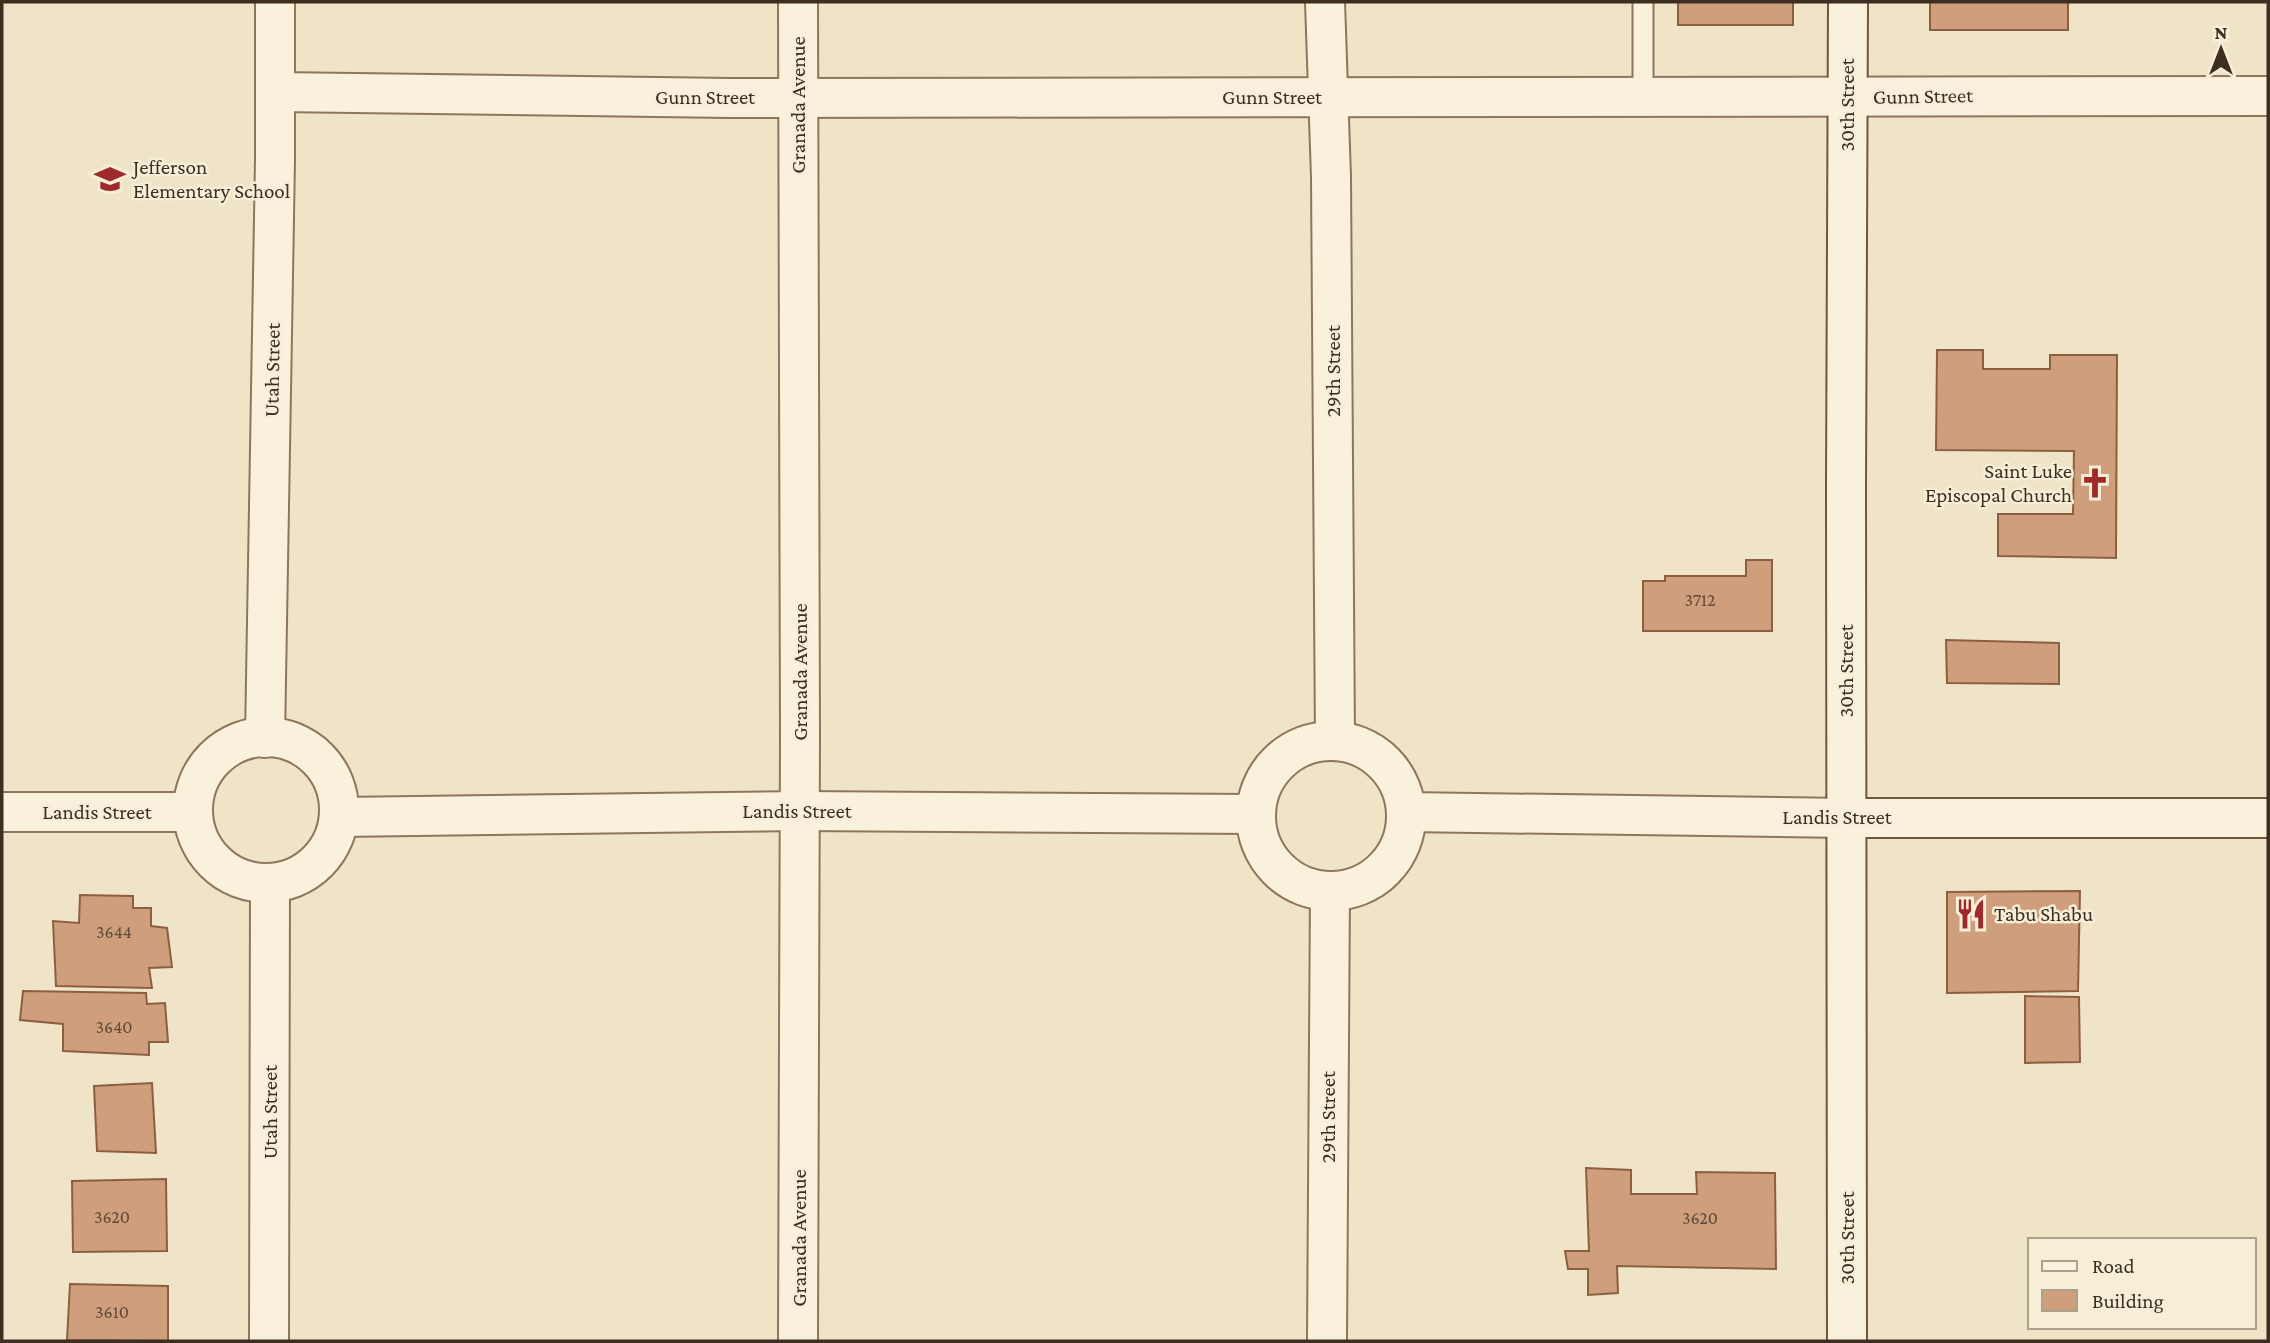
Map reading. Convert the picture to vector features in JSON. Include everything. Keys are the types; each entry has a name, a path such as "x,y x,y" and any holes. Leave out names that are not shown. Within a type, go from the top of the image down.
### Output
{"street":[{"name":"Utah Street","path":"265,738 276,92 275,2"},
{"name":"Granada Avenue","path":"798,2 798,1341"},
{"name":"29th Street","path":"1325,2 1331,177 1335,740"},
{"name":"30th Street","path":"1847,1341 1848,2"},
{"name":"Gunn Street","path":"276,92 798,98 2268,96"},
{"path":"265,738 293,742 314,755 330,774 338,797 339,817 330,845 315,864 294,877 270,883 245,880 224,870 207,853 196,832 193,812 197,786 208,765 236,744 247,739 265,738"},
{"path":"1335,740 1361,746 1383,760 1399,782 1407,807 1406,812 1405,833 1395,857 1377,877 1353,888 1330,892 1306,888 1285,877 1269,859 1258,838 1255,814 1264,780 1270,770 1287,754 1309,743 1335,740"},
{"name":"Landis Street","path":"339,817 800,811 1255,814"},
{"name":"Landis Street","path":"2,812 193,812"},
{"name":"Landis Street","path":"1406,812 1847,818 2268,818"},
{"name":"Utah Street","path":"269,1341 270,883"},
{"name":"29th Street","path":"1326,1341 1330,892"}],"lane":[{"path":"1643,2 1643,98"}],"building":[{"path":"1678,2 1793,2 1793,25 1678,25"},
{"path":"1930,2 2068,2 2068,30 1930,30"},
{"name":"Saint Luke Episcopal Church","path":"1937,350 1983,350 1983,369 2050,369 2050,355 2117,355 2116,558 1998,556 1998,514 2073,514 2074,451 1936,450"},
{"path":"1746,560 1772,560 1772,631 1643,631 1643,581 1665,581 1665,576 1746,576"},
{"path":"1946,640 2059,643 2059,684 1947,683"},
{"path":"2080,891 2078,991 1947,993 1947,892"},
{"path":"80,895 133,896 133,908 151,908 151,926 167,928 172,967 149,968 152,988 56,986 53,921 79,923"},
{"path":"23,991 146,993 147,1004 165,1003 168,1042 149,1042 149,1055 63,1051 63,1024 20,1020"},
{"path":"2025,996 2079,997 2080,1062 2025,1063"},
{"path":"152,1083 156,1153 97,1151 94,1086"},
{"path":"1586,1168 1631,1170 1631,1194 1697,1194 1696,1172 1775,1173 1776,1269 1617,1266 1618,1293 1588,1295 1588,1269 1568,1269 1565,1251 1589,1251"},
{"path":"166,1179 167,1251 73,1252 72,1181"},
{"path":"70,1284 168,1286 168,1341 67,1340"}],"place":[{"name":"Jefferson Elementary School","path":"110,179"},
{"name":"Saint Luke Episcopal Church","path":"2095,483"},
{"name":"Tabu Shabu","path":"1971,914"}]}
